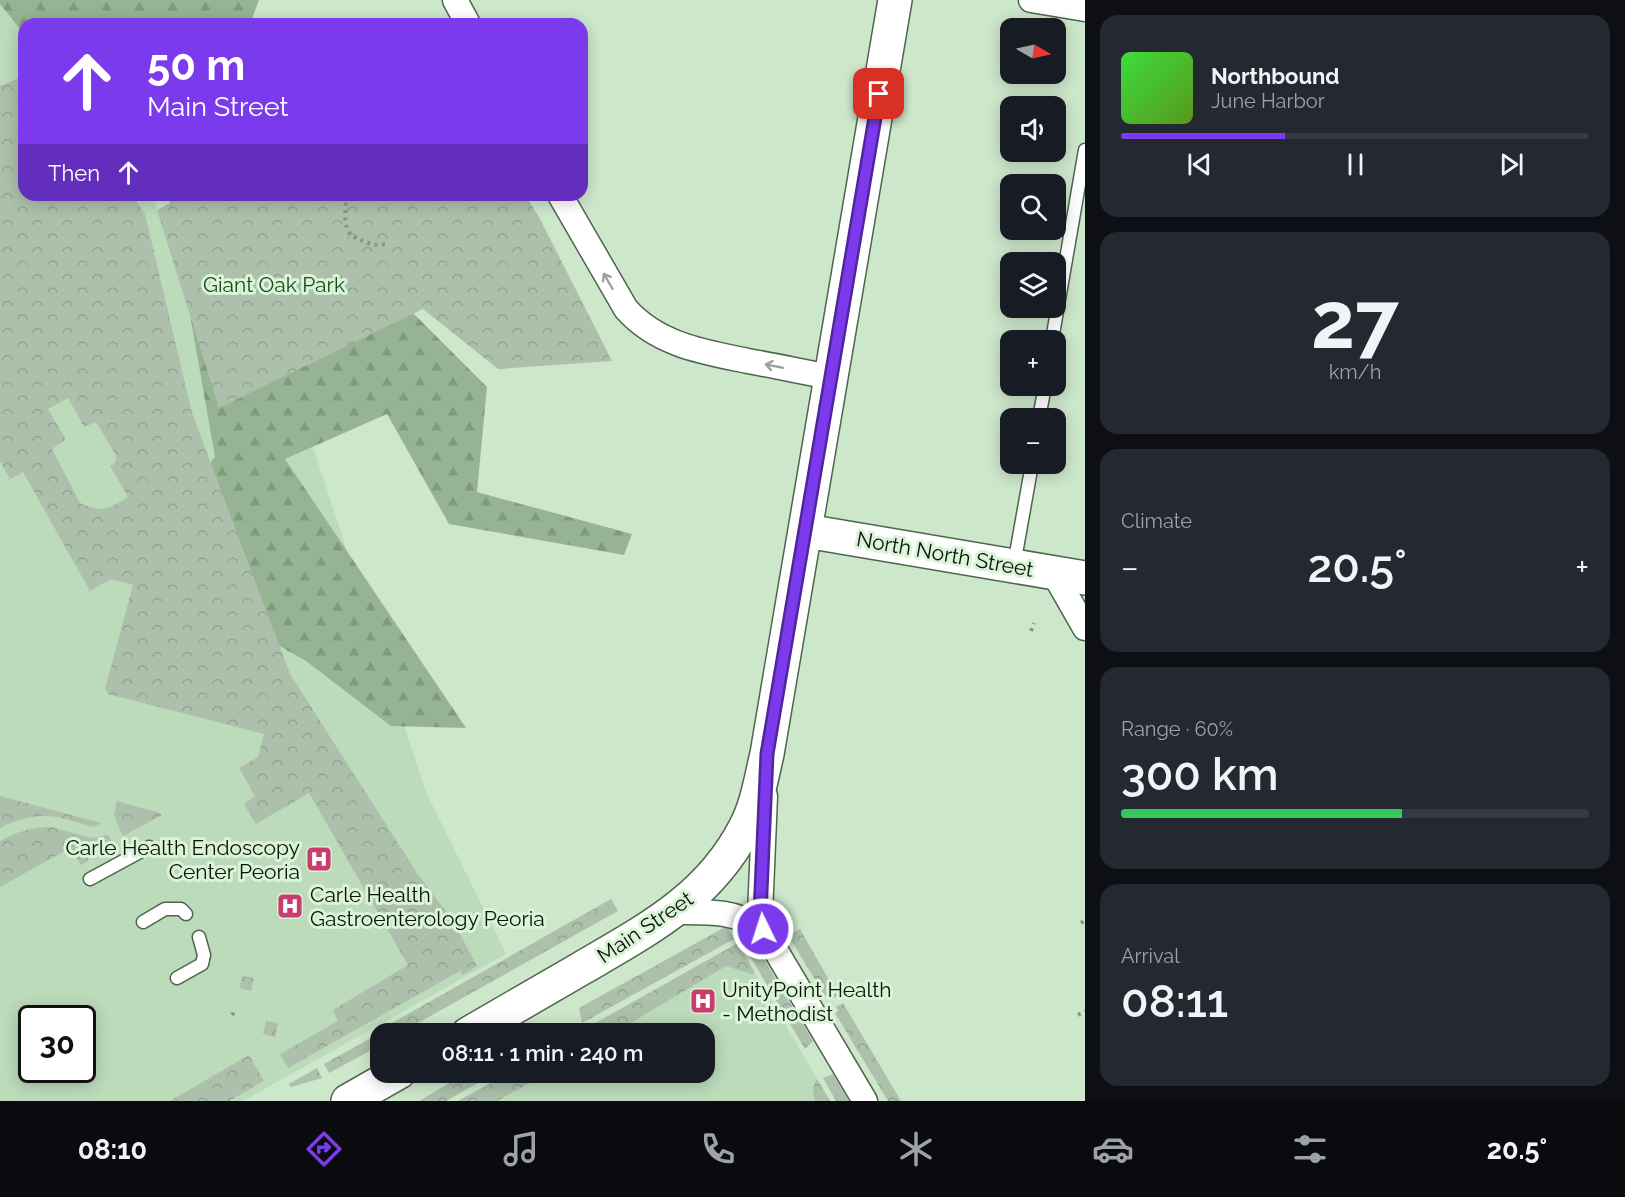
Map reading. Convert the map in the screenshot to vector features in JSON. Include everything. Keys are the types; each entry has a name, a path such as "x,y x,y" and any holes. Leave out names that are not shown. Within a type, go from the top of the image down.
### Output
{"main road":[{"name":"Main Street","path":"487,1023 628,942 674,912 711,878 747,826 755,804 767,754 895,0"},
{"name":"North North Street","path":"806,531 1085,578"},
{"path":"366,1097 384,1083"}],"street":[{"path":"455,0 465,18"},
{"path":"1031,0 1085,9"},
{"path":"563,201 626,309 637,322 650,331 689,348 831,377"},
{"path":"1053,572 1085,628"},
{"path":"767,754 760,906 763,929 865,1101"},
{"path":"674,912 720,912 742,918 763,929"}],"lane":[{"path":"1054,330 1085,150"},
{"path":"1013,566 1030,474"},
{"path":"90,879 149,847"},
{"path":"143,922 165,909 181,909 186,914"},
{"path":"177,978 202,964 204,955 199,937"}],"path":[{"path":"345,201 345,223 351,236 373,245 389,244"},
{"path":"1031,631 1034,623"},
{"path":"851,996 861,990"},
{"path":"1078,1015 1085,1011"}],"shaded area":[{"path":"0,0 18,18 18,201 155,201 157,210 289,374 426,792 506,954 383,1023 370,1023 370,1030 243,1101 0,1101"},
{"name":"UnityPoint Health - Methodist","path":"738,943 830,1101 458,1101 491,1083 715,1083 715,1023 595,1023"}],"green space":[{"path":"0,0 259,0 252,18 18,18 18,26 0,4"},
{"path":"18,78 18,201 136,201 145,214 192,413 290,674 417,873 453,921 477,966 463,975 460,971 288,1068 280,1054 338,1021 333,1010 408,965 309,793 256,824 244,804 255,796 239,768 258,757 264,734 108,694 105,689 133,585 111,579 90,591 23,472 10,479 0,461 0,86","holes":["68,398 84,427 96,422 116,455 116,462 110,466 128,497 105,509 80,503 52,449 65,438 48,409"]},
{"path":"170,201 301,201 487,387 477,492 632,534 624,555 449,524 387,414 285,459 466,728 391,726 306,661 218,611 184,491 215,457"},
{"name":"Giant Oak Park","path":"174,201 529,201 612,361 498,369 423,309 219,408 157,210"},
{"path":"0,796 101,823 94,827 61,818 38,816 22,819 0,828"},
{"path":"117,801 162,815 123,836 114,816"},
{"path":"51,827 92,838 108,835 113,843 91,855 87,862 81,865 70,848 0,887 0,841 24,831"},
{"path":"611,899 618,911 418,1023 392,1023"},
{"path":"727,926 734,939 582,1023 579,1008"},
{"path":"800,929 838,996 832,999 829,994 825,996 789,937"},
{"path":"750,936 813,1041 805,1049 741,941"},
{"path":"738,943 755,973 751,974 726,966 631,1023 596,1023"},
{"path":"242,976 254,978 251,991 240,988"},
{"path":"843,1003 901,1101 888,1101 835,1013 839,1011 836,1007"},
{"path":"266,1021 278,1023 275,1037 263,1034"},
{"path":"370,1039 370,1051 329,1073 324,1064"},
{"path":"249,1055 264,1081 229,1101 170,1101"},
{"path":"317,1068 322,1078 291,1087 289,1084"},
{"path":"833,1074 849,1101 836,1101 823,1078"},
{"path":"817,1079 830,1101 815,1101 813,1090"},
{"path":"449,1083 478,1083 446,1101 419,1101"},
{"path":"491,1083 530,1083 497,1101 458,1101"}],"place":[{"name":"Carle Health Endoscopy Center Peoria","path":"319,859"},
{"name":"Carle Health Gastroenterology Peoria","path":"290,906"},
{"name":"UnityPoint Health - Methodist","path":"703,1001"}],"route":[{"path":"763,929 760,914 767,754 879,94"}]}
